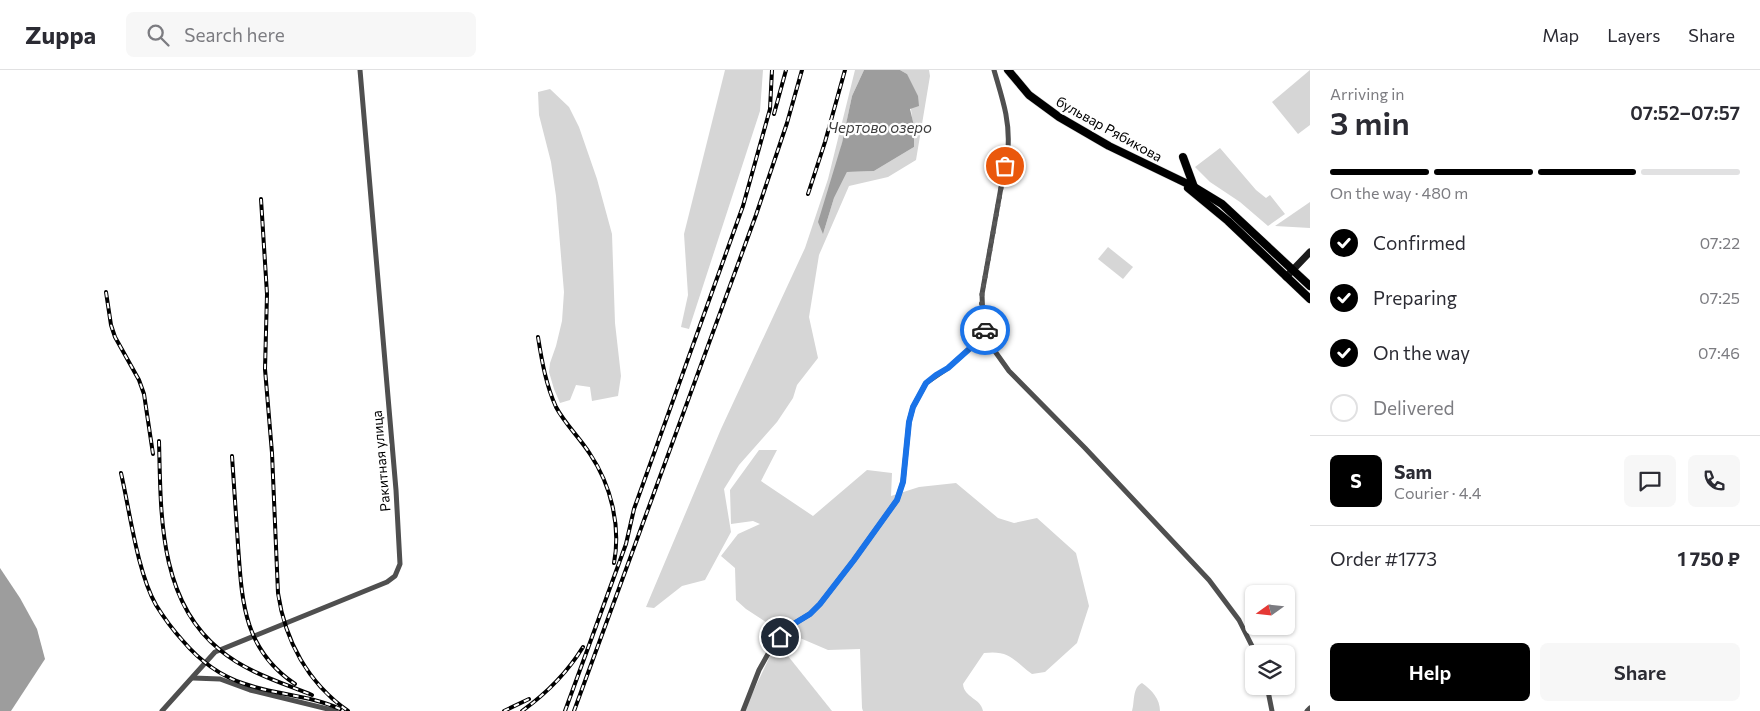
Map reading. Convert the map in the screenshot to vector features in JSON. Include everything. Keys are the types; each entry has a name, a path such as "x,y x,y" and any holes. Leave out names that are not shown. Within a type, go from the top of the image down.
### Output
{"main road":[{"name":"бульвар Рябикова","path":"1008,70 1030,95 1059,117 1109,146 1194,187 1222,204 1310,286"},
{"path":"1182,157 1194,187"},
{"name":"бульвар Рябикова","path":"1181,182 1228,221 1310,300"}],"street":[{"name":"Ракитная улица","path":"162,711 215,652 387,582 395,576 400,564 396,490 360,70"},
{"path":"994,70 1008,119 1009,133 982,294 981,311 986,334 996,355 1009,371 1085,448 1209,580 1239,620 1252,645"},
{"path":"1286,278 1310,252"},
{"path":"742,711 772,645 787,628 810,614 820,604 897,500 903,482 911,415 913,407 926,383 948,368 986,334"},
{"path":"193,678 220,679 250,690 336,711"},
{"path":"1269,695 1272,711"},
{"path":"1307,711 1310,708"}],"shaded area":[{"path":"725,70 763,70 760,111 689,329 681,327 688,295 684,234"},
{"path":"855,70 864,70 852,96 823,234 834,198 847,172 874,171 914,147 907,74 900,70 929,70 930,76 916,160 888,177 849,186 819,255 809,317 818,358 797,385 793,398 777,422 739,465 724,489 731,532 705,580 682,586 654,608 646,607 721,429 805,248 828,179"},
{"path":"1310,70 1310,125 1298,134 1272,102"},
{"path":"550,89 569,107 579,127 597,179 612,234 615,323 621,376 618,396 592,401 590,387 576,385 570,400 560,403 549,372 562,321 564,292 556,196 551,162 539,115 538,92"},
{"path":"1220,148 1256,190 1266,198 1270,195 1285,214 1268,226 1240,202 1210,182 1195,167"},
{"path":"1310,202 1310,228 1275,226"},
{"path":"1108,247 1133,267 1123,279 1098,259"},
{"path":"759,450 777,450 761,481 813,516 867,470 892,473 891,496 919,487 956,483 998,518 1014,523 1037,518 1076,553 1089,606 1077,643 1045,672 1032,674 1011,657 1000,653 984,653 963,684 966,692 979,703 983,711 863,711 860,649 828,650 772,626 736,600 735,568 721,556 738,534 760,524 753,521 731,524 730,490"},
{"path":"771,654 788,656 832,711 744,711"},
{"path":"1142,683 1155,695 1160,711 1132,711 1135,691"}],"water":[{"name":"Чертово озеро","path":"864,70 900,70 907,74 918,96 919,106 910,109 914,126 914,147 874,171 847,172 834,198 823,234 818,222 842,143 852,96"},
{"path":"0,568 20,598 37,629 45,659 11,711 0,711"}],"railway":[{"path":"565,711 626,544 634,509 743,206 770,109 772,70"},
{"path":"774,114 786,70"},
{"path":"574,711 756,215 787,123 802,70"},
{"path":"808,194 845,70"},
{"path":"261,199 267,294 265,369 272,453 278,593 281,611 293,644 310,674 334,700 348,711"},
{"path":"106,292 111,325 115,337 139,380 144,394 153,454"},
{"path":"538,337 547,382 556,407 590,454 609,492 615,520 616,549 614,563"},
{"path":"159,441 163,526 167,554 174,581 185,606 200,630 230,658 264,676 312,695"},
{"path":"232,456 239,566 248,622 255,639 265,655 278,670 295,684"},
{"path":"121,473 139,559 149,591 156,605 176,633 203,661 227,677 257,688 329,704 340,709"},
{"path":"522,711 556,682 583,647"},
{"path":"504,711 529,699"}],"way so far":[{"path":"985,330 981,311 982,294 1005,166"}],"route":[{"path":"780,637 787,628 810,614 820,604 897,500 903,482 909,422 913,407 926,383 958,360 986,334 985,330"}]}
